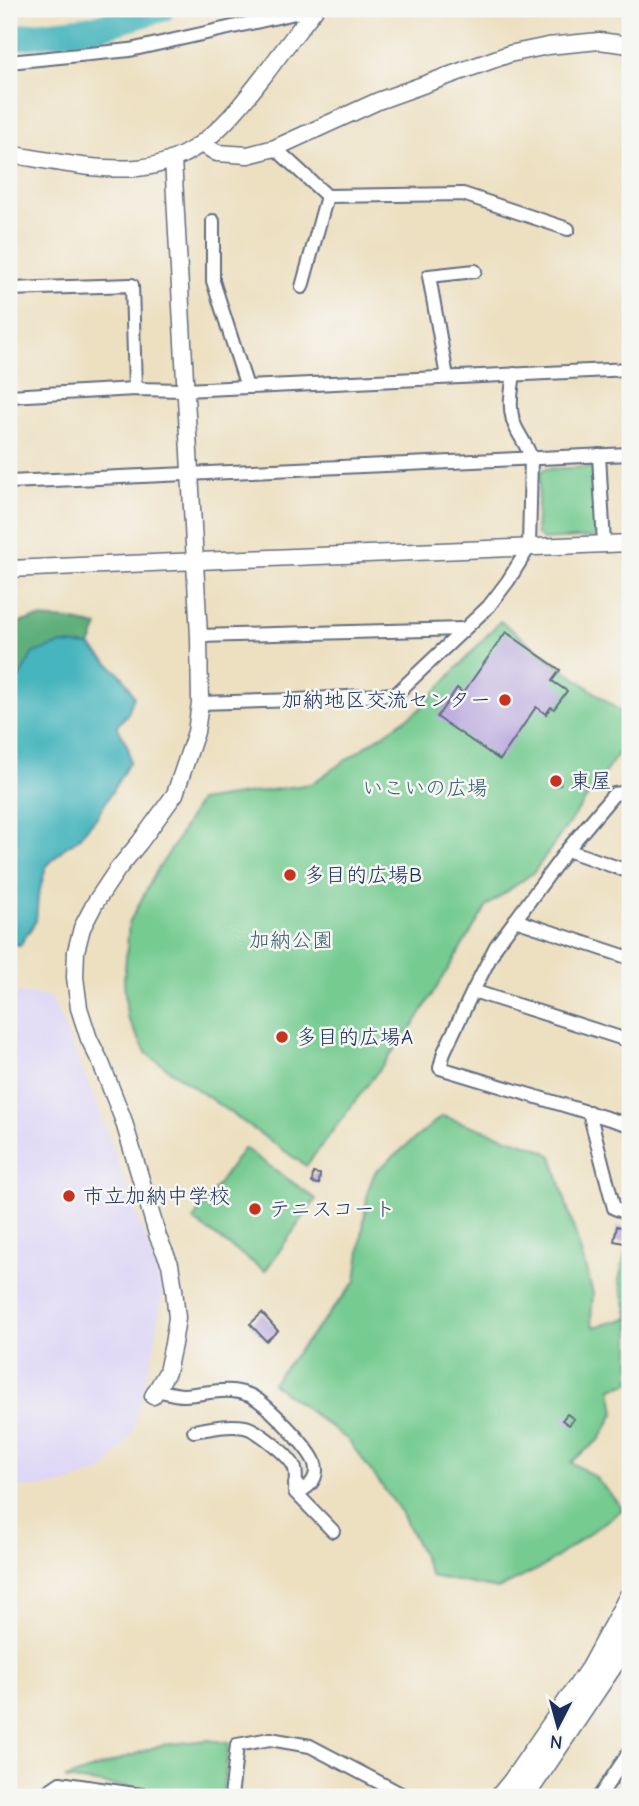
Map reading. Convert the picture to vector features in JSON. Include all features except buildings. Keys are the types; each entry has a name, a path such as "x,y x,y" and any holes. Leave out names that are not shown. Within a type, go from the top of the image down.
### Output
{"highway":[{"path":"501,1797 591,1669 630,1597"},
{"path":"523,1797 630,1637"}],"street":[{"path":"9,62 130,50 314,9"},
{"path":"9,154 106,169 140,168 173,159 202,144 233,115 314,9"},
{"path":"202,144 216,153 248,155 275,148 378,101 509,54 548,46 598,41 630,45"},
{"path":"275,148 327,196 463,194 568,229"},
{"path":"173,159 200,702 196,732 175,794 95,903 82,928 76,951 75,977 79,1008 124,1119 158,1237 170,1264 177,1318 167,1372 155,1393 182,1395 228,1390 252,1395 272,1410 315,1462 315,1478 310,1485 304,1489 295,1484"},
{"path":"302,287 327,196"},
{"path":"213,221 213,281 247,387"},
{"path":"447,377 429,276 475,271"},
{"path":"9,289 132,285 135,389"},
{"path":"9,396 630,369"},
{"path":"200,702 396,694 489,606 530,547 531,458 529,449 511,417 510,399 514,374"},
{"path":"9,482 630,453"},
{"path":"599,455 604,544"},
{"path":"9,569 630,544"},
{"path":"198,636 464,629"},
{"path":"630,792 614,794 496,946 444,1052 440,1068 630,1125"},
{"path":"568,850 630,872"},
{"path":"515,920 630,958"},
{"path":"473,991 630,1041"},
{"path":"589,1112 614,1208 630,1214"},
{"path":"194,1431 224,1426 253,1429 291,1460 295,1469 295,1492 333,1531"},
{"path":"231,1797 237,1745 270,1740 310,1746 404,1797"},
{"path":"599,1797 630,1751"},
{"path":"44,1797 44,1794 60,1783 155,1797"}],"shaded area":[{"name":"市立加納中学校","path":"9,992 51,997 97,1104 163,1288 155,1343 132,1435 104,1470 61,1485 9,1489"}],"green space":[{"path":"593,467 596,537 543,540 536,533 540,473 544,469"},
{"path":"37,618 70,620 98,626 90,646 61,644 9,709 9,625"},
{"name":"加納公園","path":"500,621 630,719 630,737 534,872 487,906 416,1021 306,1166 147,1054 127,1017 124,981 129,923 199,801 311,784 419,710"},
{"path":"442,1116 538,1148 552,1156 593,1293 591,1320 594,1327 629,1318 619,1280 630,1234 630,1383 611,1388 615,1412 600,1439 571,1462 595,1477 623,1509 543,1567 498,1589 431,1576 401,1512 348,1440 272,1383 356,1281 368,1190 375,1172"},
{"name":"テニスコート","path":"244,1148 316,1199 265,1271 193,1220"},
{"path":"209,1740 229,1743 223,1792 219,1797 65,1779 161,1745"}],"water":[{"path":"61,644 90,646 123,677 134,696 128,713 117,726 128,747 130,761 97,817 77,840 63,849 46,867 38,897 36,921 20,945 9,944 9,709 13,689 33,653"}],"waterway":[{"path":"9,38 95,28 162,9"}],"place":[{"name":"加納地区交流センター","path":"505,700"},
{"name":"東屋","path":"556,781"},
{"name":"多目的広場B","path":"290,875"},
{"name":"多目的広場A","path":"282,1037"},
{"name":"市立加納中学校","path":"69,1196"},
{"name":"テニスコート","path":"255,1209"}],"park label":[{"name":"いこいの広場","path":"425,788"}]}
